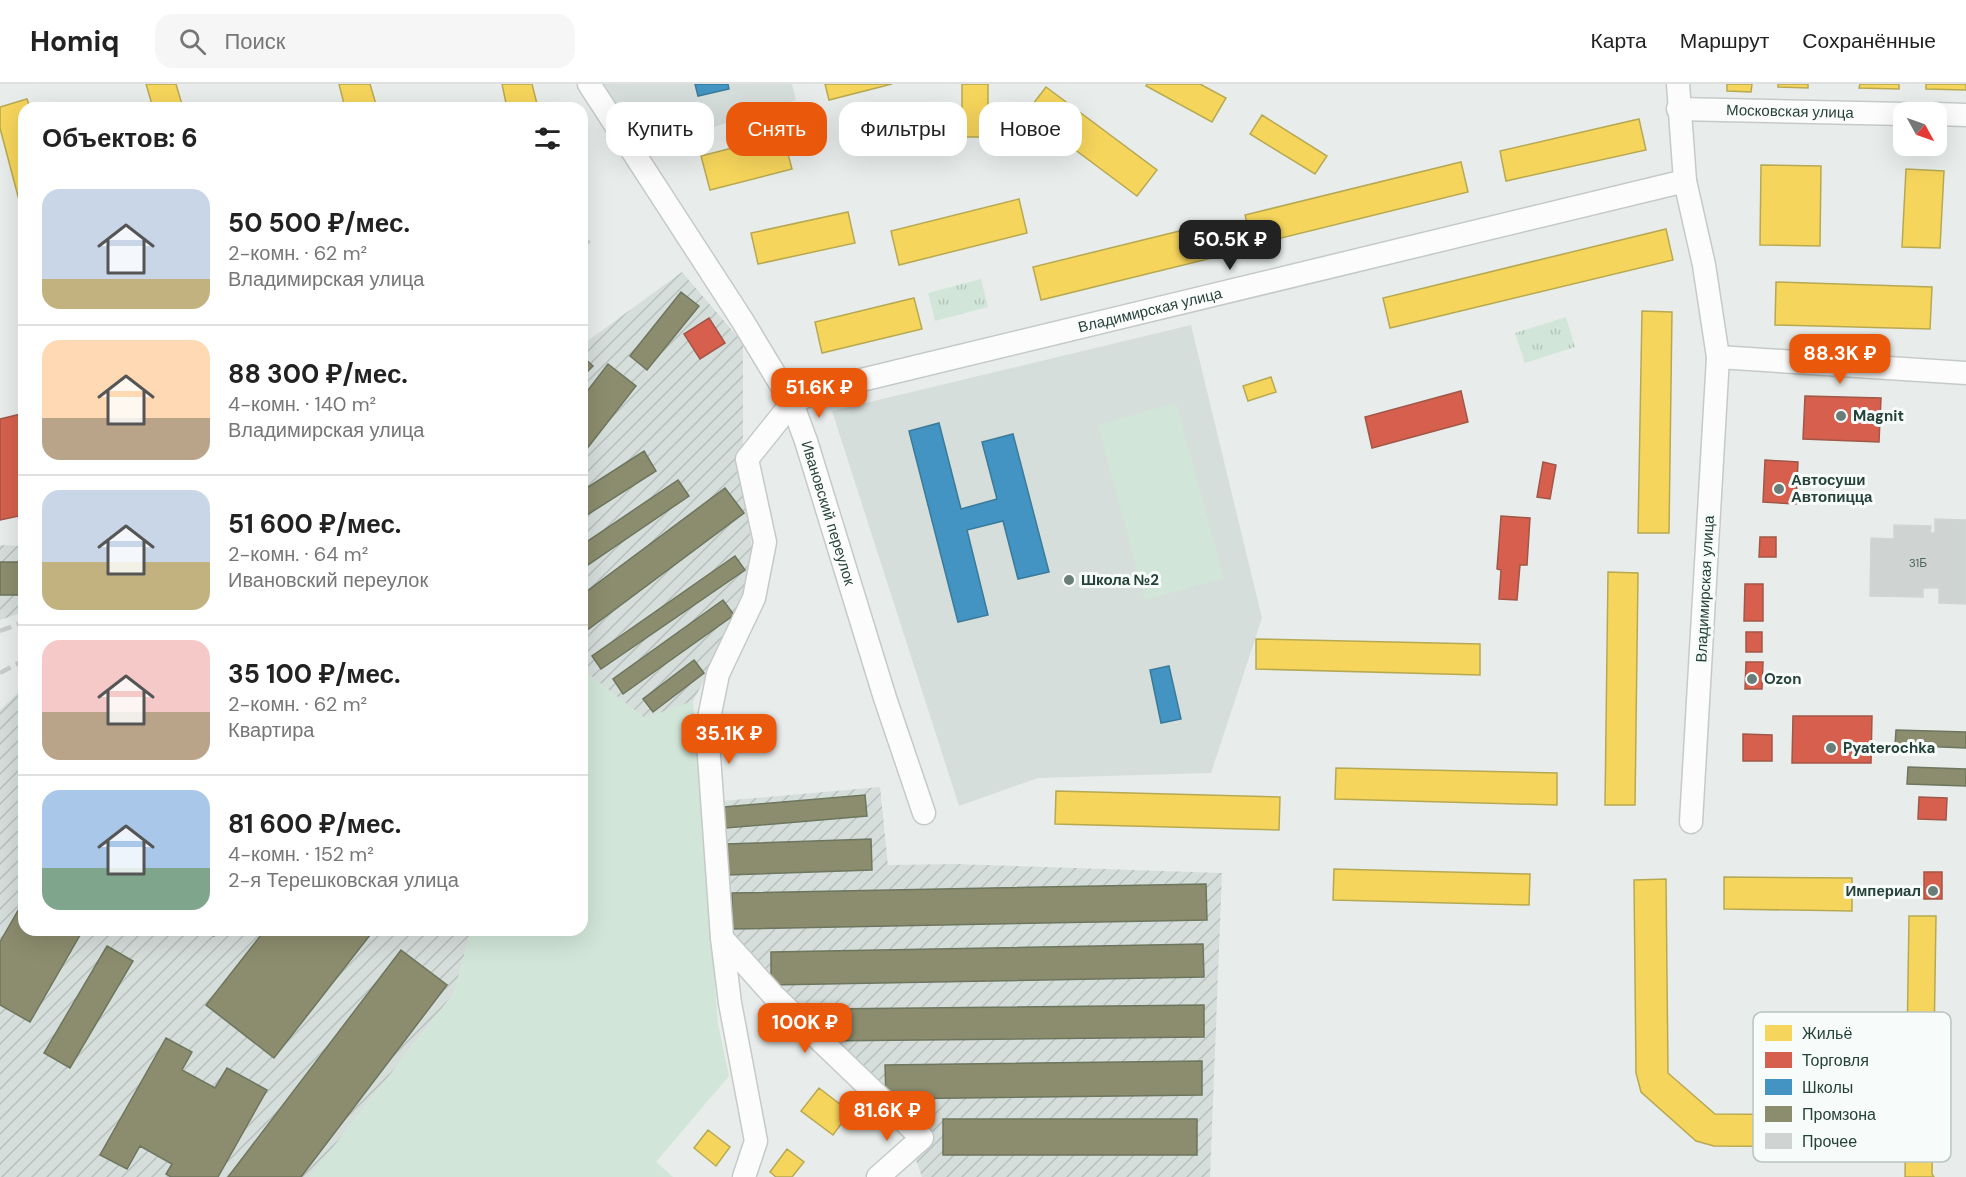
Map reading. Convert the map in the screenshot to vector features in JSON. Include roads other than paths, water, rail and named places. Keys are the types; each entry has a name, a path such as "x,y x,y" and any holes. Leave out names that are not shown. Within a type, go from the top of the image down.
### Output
{"street":[{"name":"Ивановский переулок","path":"588,84 742,320 792,403 806,441 885,698 924,813"},
{"name":"Владимирская улица","path":"1678,84 1685,181 1704,265 1718,357 1691,822"},
{"name":"Московская улица","path":"1678,109 1893,114"},
{"path":"1947,114 1966,115"},
{"name":"Владимирская улица","path":"792,403 816,391 1685,181"},
{"path":"1718,357 1966,373"},
{"path":"744,1177 756,1141 730,1003 722,938 706,729 718,674 754,598 765,542 747,459 792,403"},
{"path":"722,938 774,996 922,1138 878,1177"}],"railway":[{"path":"0,631 18,624"},
{"path":"0,673 18,663"}],"place":[{"name":"Magnit","path":"1841,416"},
{"name":"Автосуши Автопицца","path":"1779,489"},
{"name":"Школа №2","path":"1069,580"},
{"name":"Ozon","path":"1752,679"},
{"name":"Pyaterochka","path":"1831,748"},
{"name":"Империал","path":"1933,891"}]}
